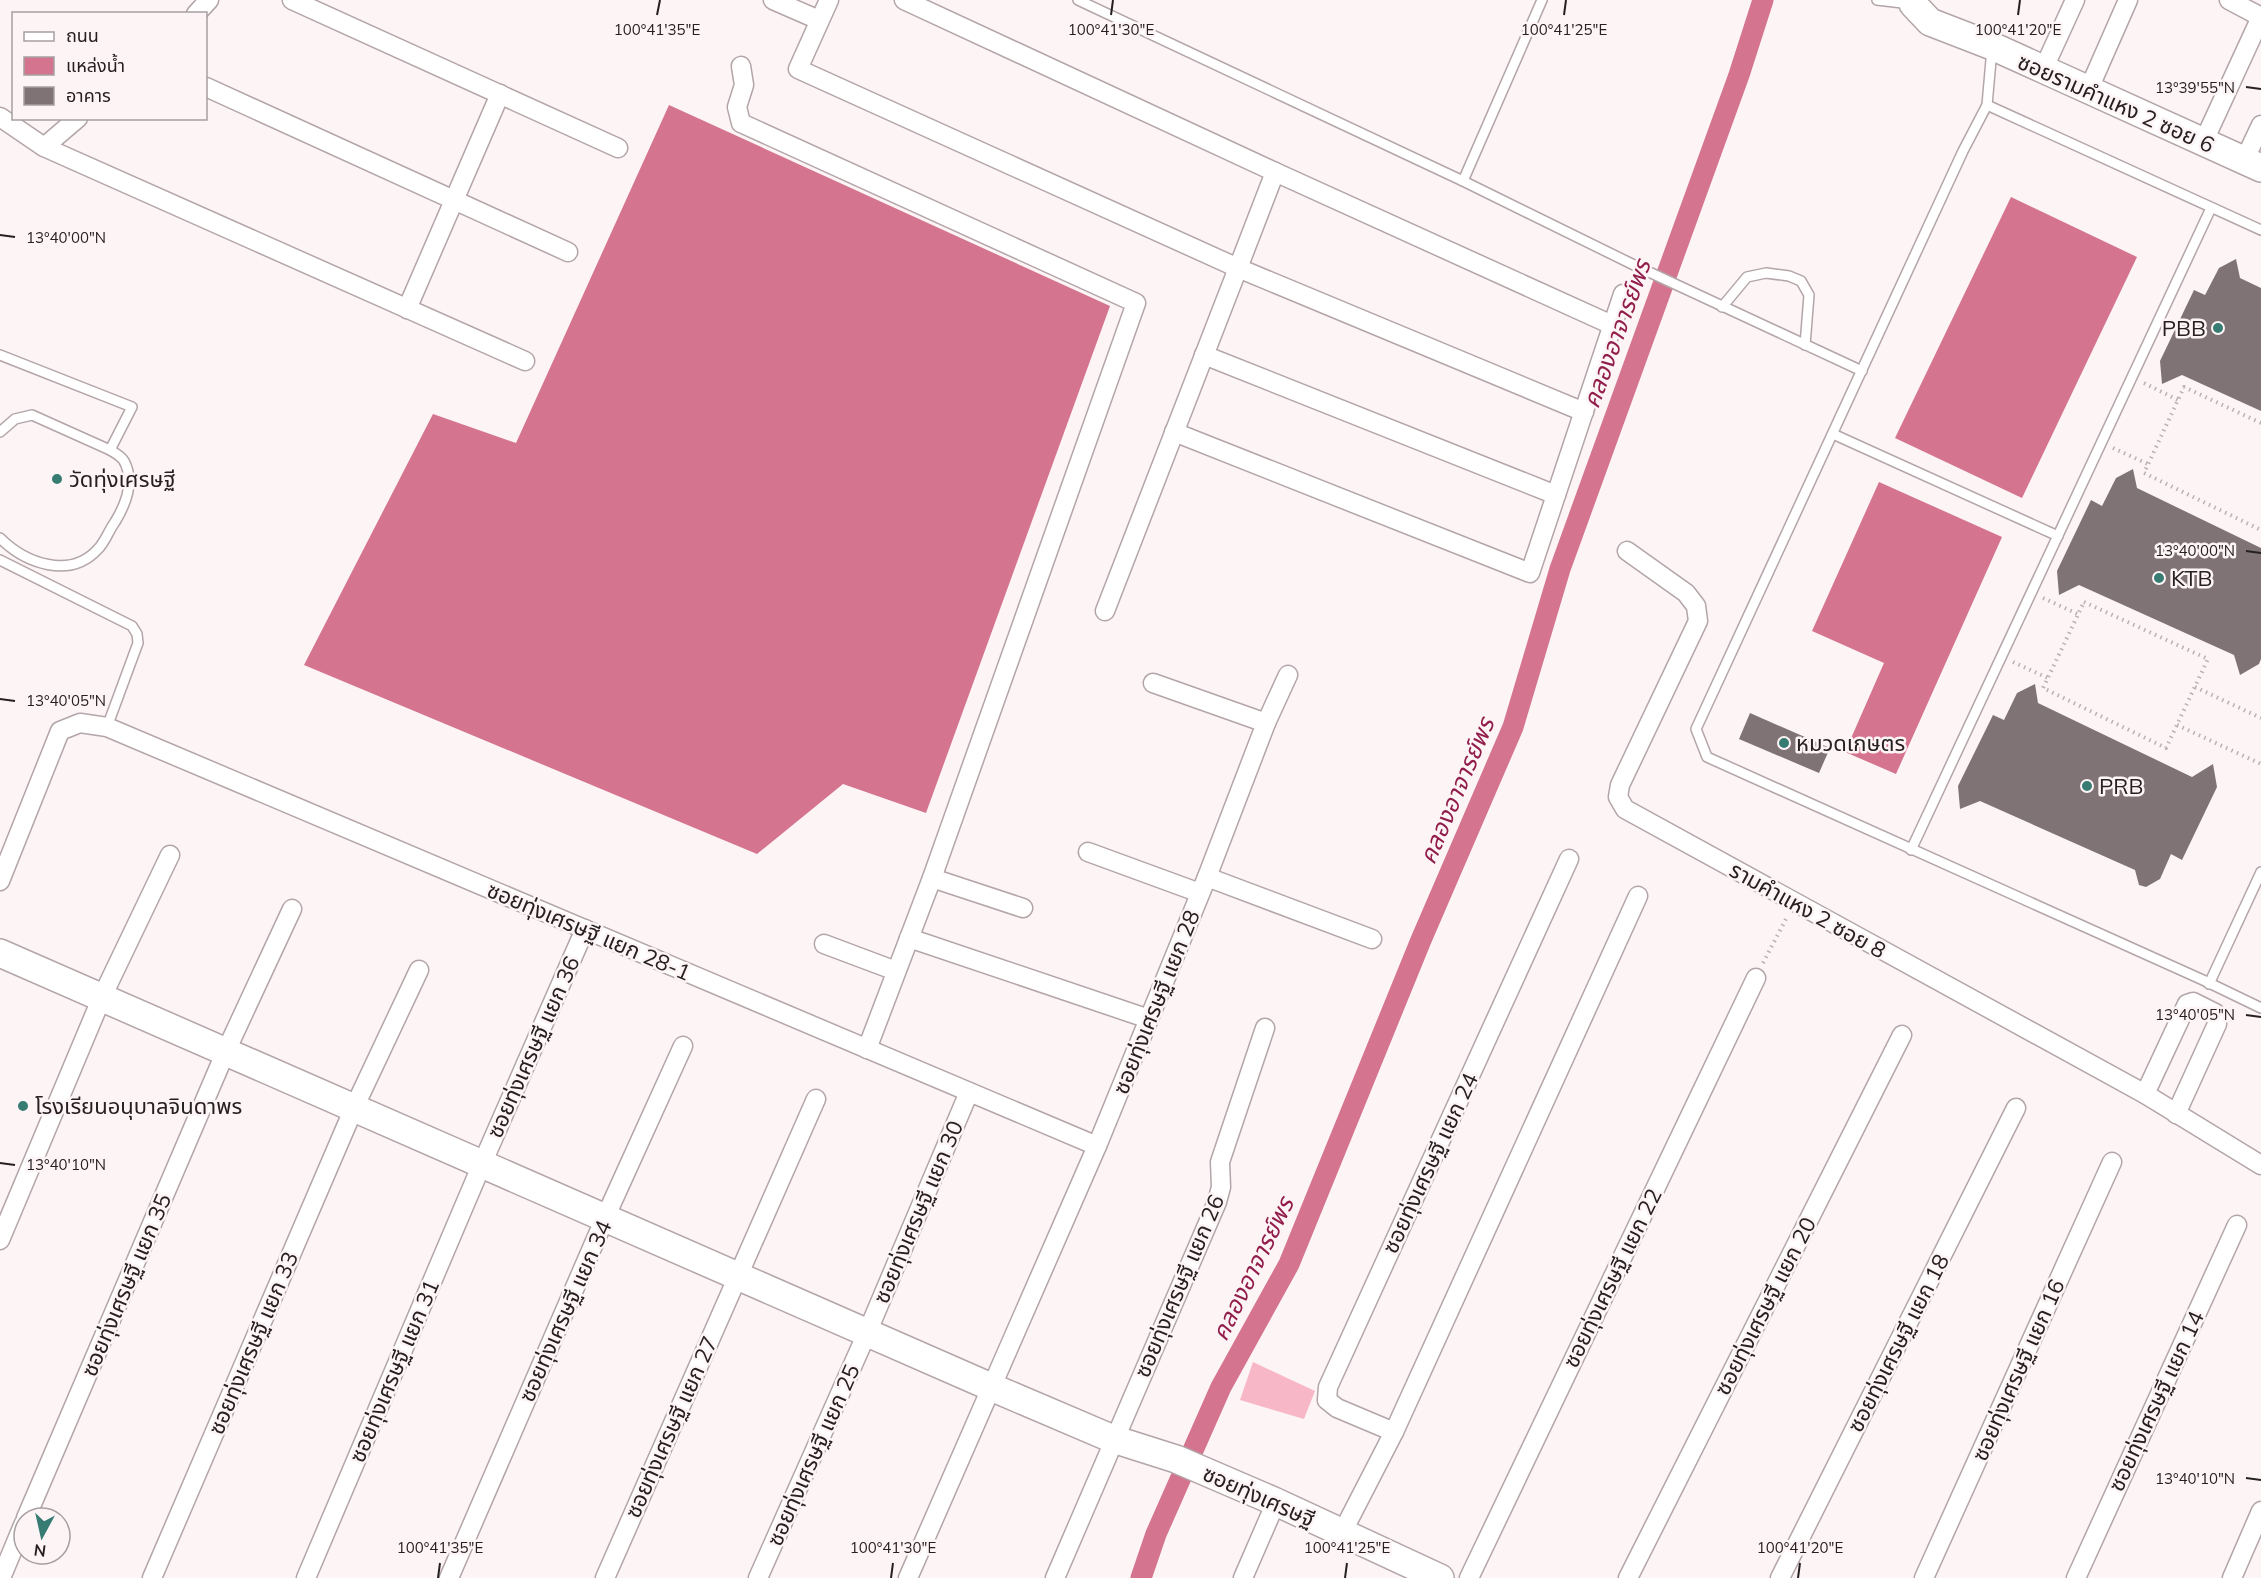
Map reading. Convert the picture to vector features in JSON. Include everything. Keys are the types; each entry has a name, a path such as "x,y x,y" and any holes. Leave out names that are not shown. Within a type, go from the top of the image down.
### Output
{"main road":[{"name":"ซอยรามคำแหง 2 ซอย 6","path":"1913,2 1930,22 1992,46 2253,164"},
{"name":"ซอยทุ่งเศรษฐี","path":"0,952 991,1387 1113,1438 1184,1463 1440,1578"}],"street":[{"path":"198,12 209,0"},
{"path":"292,0 618,148"},
{"path":"773,0 819,20"},
{"path":"829,0 798,69 1238,268 1584,412"},
{"path":"904,0 1612,325"},
{"path":"2043,70 2075,0"},
{"path":"2088,91 2128,0"},
{"path":"2203,143 2261,17 2229,0"},
{"path":"741,66 744,85 737,107 741,123 1136,303 932,878 867,1049"},
{"path":"207,87 568,252"},
{"path":"407,309 500,94"},
{"path":"0,117 44,147 525,361"},
{"path":"44,147 76,120"},
{"path":"2253,164 2261,125"},
{"path":"1105,611 1275,172"},
{"path":"1174,432 1530,573 1623,294"},
{"path":"1204,355 1556,495"},
{"name":"รามคำแหง 2 ซอย 8","path":"1627,551 1686,592 1696,606 1698,621 1620,785 1618,797 1625,809 2145,1094 2261,1165"},
{"name":"ซอยทุ่งเศรษฐี แยก 28","path":"908,1578 1097,1146 1204,885 1266,723 1288,675"},
{"path":"1153,683 1266,723"},
{"name":"ซอยทุ่งเศรษฐี แยก 28-1","path":"0,881 60,731 80,723 107,727 1097,1146"},
{"path":"1088,852 1204,885 1372,939"},
{"path":"0,1239 102,997 170,855"},
{"name":"ซอยทุ่งเศรษฐี แยก 24","path":"1394,1432 1337,1408 1327,1400 1328,1387 1569,859"},
{"path":"932,878 1023,908"},
{"path":"1342,1533 1394,1432 1638,896"},
{"name":"ซอยทุ่งเศรษฐี แยก 35","path":"31,1506 226,1052 292,909"},
{"name":"ซอยทุ่งเศรษฐี แยก 36","path":"482,1164 585,929"},
{"path":"909,938 1149,1019"},
{"path":"824,944 896,971"},
{"name":"ซอยทุ่งเศรษฐี แยก 33","path":"152,1578 354,1108 419,970"},
{"name":"ซอยทุ่งเศรษฐี แยก 22","path":"1469,1578 1756,978"},
{"path":"2145,1094 2187,1005 2193,1002 2215,1013 2217,1024 2176,1114"},
{"name":"ซอยทุ่งเศรษฐี แยก 26","path":"1054,1578 1217,1202 1221,1187 1221,1162 1265,1028"},
{"name":"ซอยทุ่งเศรษฐี แยก 20","path":"1628,1578 1902,1035"},
{"name":"ซอยทุ่งเศรษฐี แยก 34","path":"448,1578 605,1218 683,1046"},
{"name":"ซอยทุ่งเศรษฐี แยก 30","path":"867,1333 969,1092"},
{"name":"ซอยทุ่งเศรษฐี แยก 27","path":"604,1578 816,1099"},
{"name":"ซอยทุ่งเศรษฐี แยก 18","path":"1780,1578 2016,1108"},
{"name":"ซอยทุ่งเศรษฐี แยก 16","path":"1924,1578 2112,1162"},
{"name":"ซอยทุ่งเศรษฐี แยก 31","path":"306,1578 482,1164"},
{"name":"ซอยทุ่งเศรษฐี แยก 14","path":"2076,1578 2237,1225"},
{"name":"ซอยทุ่งเศรษฐี แยก 25","path":"758,1578 867,1333"},
{"path":"1243,1578 1276,1503"},
{"path":"2232,1578 2261,1510"},
{"path":"1,1578 12,1552"}],"lane":[{"path":"1078,0 1462,181 1634,266 1863,371"},
{"path":"1462,181 1542,0"},
{"path":"1877,0 1913,2"},
{"path":"1992,46 1987,105 1963,152 1696,729 1707,758 2261,1008"},
{"path":"1987,105 2261,230"},
{"path":"1911,850 2211,208"},
{"path":"1722,307 1747,277 1766,273 1789,276 1801,281 1809,295 1805,345"},
{"path":"0,355 132,407 110,450"},
{"path":"0,432 15,418 32,415 110,450 122,458 126,464 129,488 123,509 98,549 82,561 69,565 50,565 26,559 0,538"},
{"path":"1833,434 2058,536"},
{"path":"0,560 132,626 137,634 138,642 107,727"},
{"path":"2210,984 2261,872"}],"path":[{"path":"2132,378 2178,400"},
{"path":"2261,423 2184,387 2144,473 2261,530"},
{"path":"2102,442 2148,464"},
{"path":"2031,592 2078,614"},
{"path":"2084,602 2208,659 2166,748 2043,688 2048,678 2084,602"},
{"path":"2001,657 2048,678"},
{"path":"2195,687 2261,718"},
{"path":"2177,725 2261,764"},
{"path":"1756,978 1794,903"}],"shaded area":[{"path":"1253,1362 1315,1391 1304,1419 1240,1400"}],"water":[{"path":"669,105 1110,306 926,813 843,784 757,854 304,665 433,414 516,443"},
{"path":"2011,197 2137,257 2022,498 1895,438"},
{"path":"1879,482 2002,537 1896,774 1845,752 1884,663 1812,631"}],"building":[{"name":"PBB","path":"2236,259 2240,278 2261,288 2261,411 2182,375 2162,384 2160,361 2194,290 2205,295 2219,268"},
{"name":"KTB","path":"2133,469 2137,488 2261,548 2261,659 2259,664 2240,675 2234,655 2079,585 2059,595 2057,571 2091,500 2102,506 2116,478"},
{"name":"PRB","path":"2035,684 2038,703 2192,777 2213,764 2217,787 2182,860 2171,854 2160,879 2146,887 2139,885 2135,870 1980,801 1960,809 1958,786 1993,715 2004,720 2017,693"},
{"name":"หมวดเกษตร","path":"1750,713 1830,748 1819,773 1739,739"}],"waterway":[{"name":"คลองอาจารย์พร","path":"1141,1578 1156,1534 1221,1387 1289,1264 1421,940 1513,727 1560,569 1739,75 1763,0"}],"place":[{"name":"PBB","path":"2218,328"},
{"name":"วัดทุ่งเศรษฐี","path":"57,479"},
{"name":"KTB","path":"2159,578"},
{"name":"หมวดเกษตร","path":"1784,743"},
{"name":"PRB","path":"2087,786"},
{"name":"โรงเรียนอนุบาลจินดาพร","path":"23,1106"}]}
